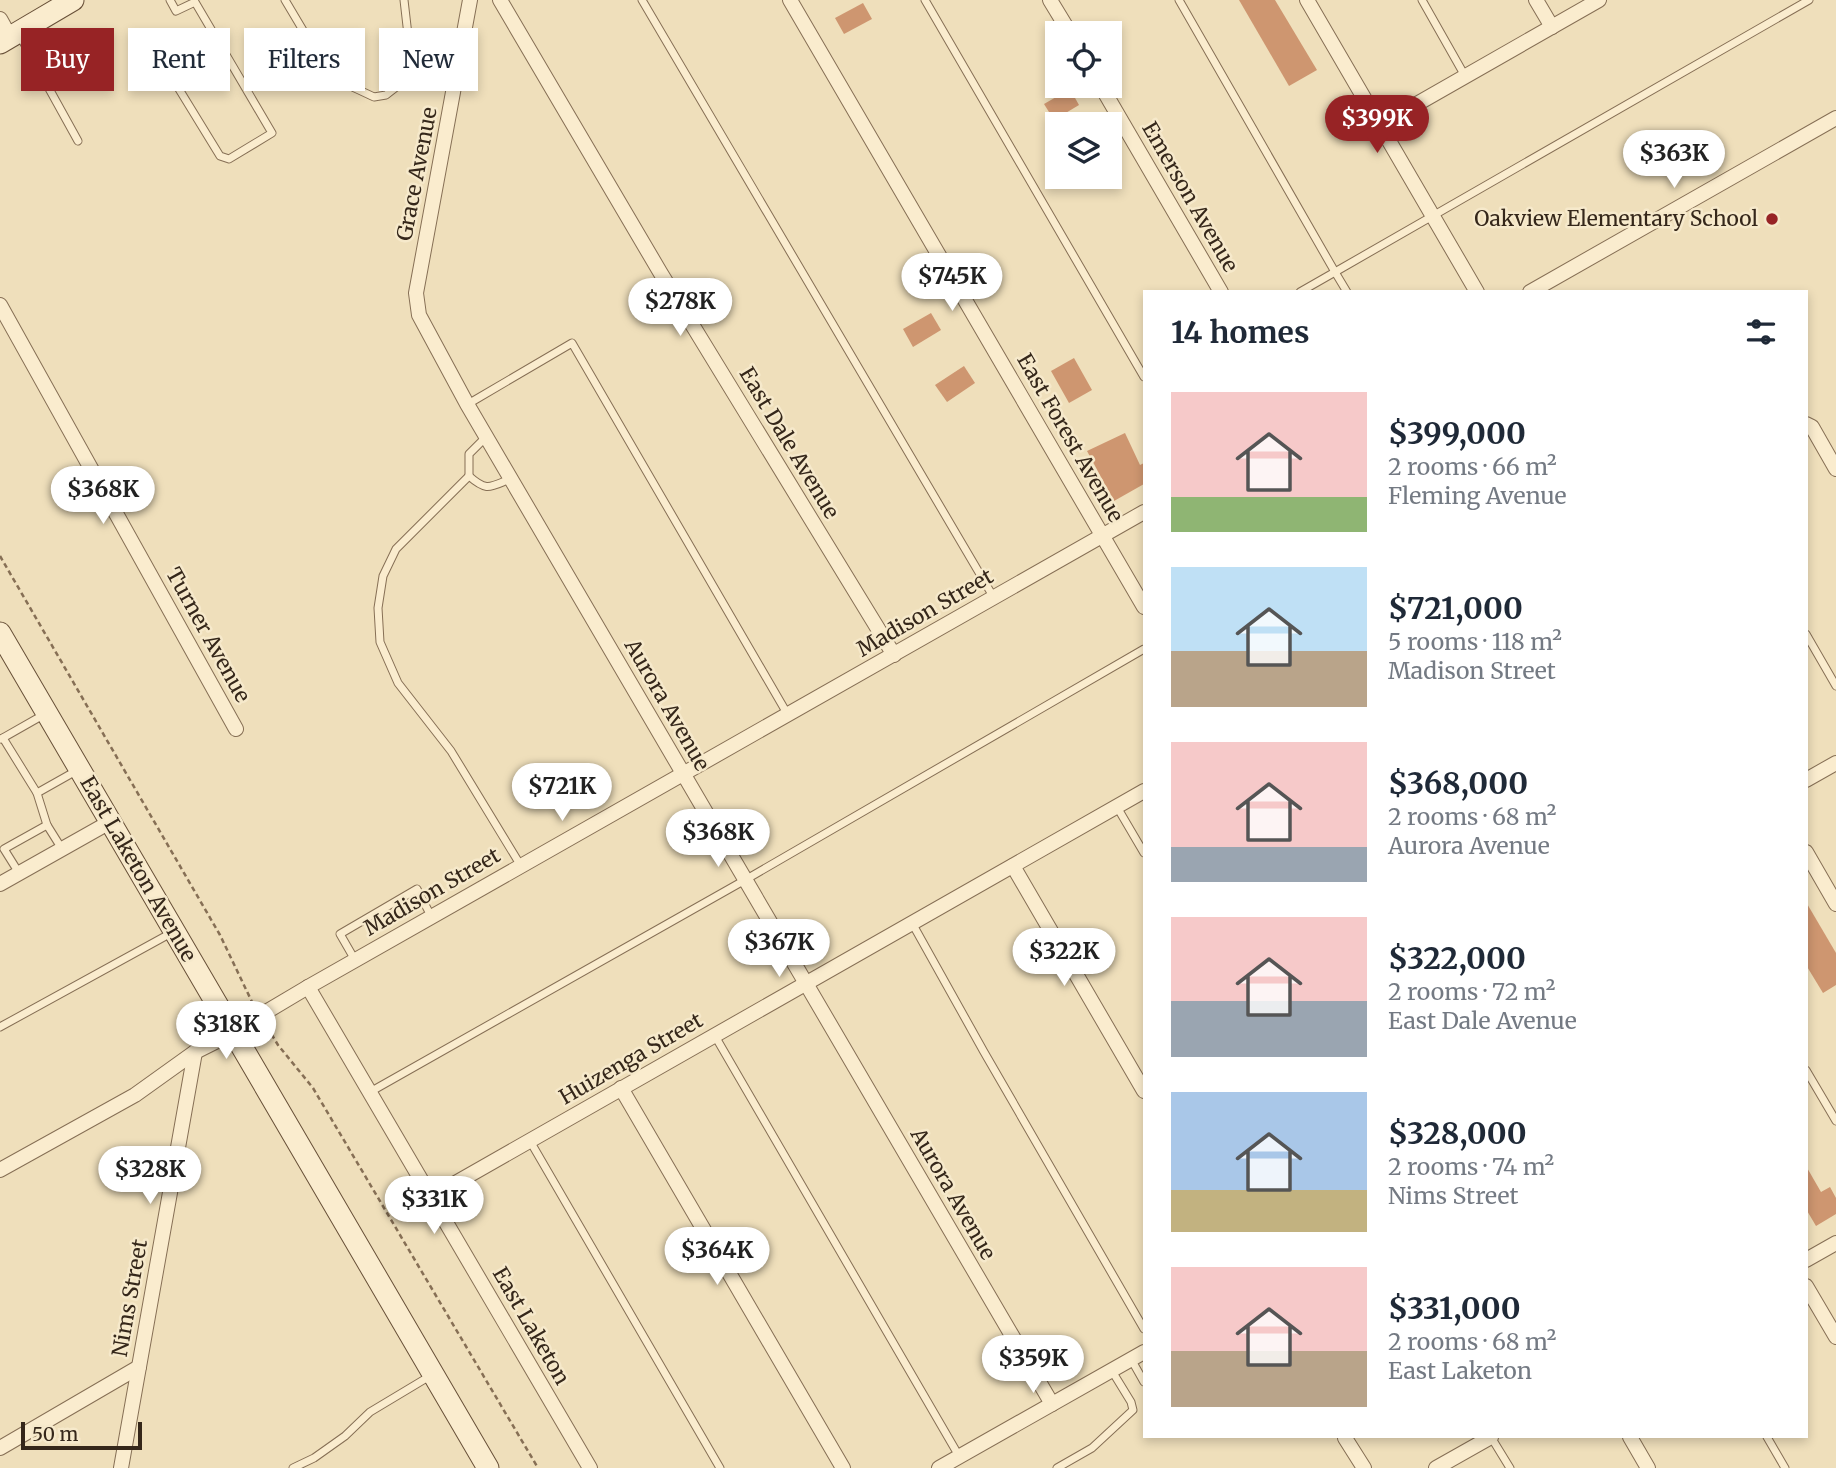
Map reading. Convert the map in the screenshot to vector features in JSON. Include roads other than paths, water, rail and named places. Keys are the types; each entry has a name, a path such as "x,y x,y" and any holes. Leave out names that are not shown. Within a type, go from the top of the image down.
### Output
{"main road":[{"path":"7,33 73,0"},
{"name":"East Laketon Avenue","path":"3,646 47,713 488,1468"}],"street":[{"name":"Grace Avenue","path":"419,315 416,293 470,0"},
{"name":"East Dale Avenue","path":"500,0 660,272 894,655"},
{"name":"East Forest Avenue","path":"790,0 1143,605"},
{"path":"1050,0 1063,21"},
{"path":"1307,0 1476,290"},
{"path":"1536,0 1552,27"},
{"path":"1380,125 1599,0"},
{"name":"Emerson Avenue","path":"1108,98 1220,290"},
{"path":"1534,290 1836,118"},
{"name":"Turner Avenue","path":"0,305 236,729"},
{"name":"Aurora Avenue","path":"419,315 510,479 1052,1404"},
{"path":"1809,426 1836,469"},
{"name":"Madison Street","path":"0,1170 135,1095 195,1052 308,987 1143,513"},
{"path":"1808,779 1836,763"},
{"name":"Huizenga Street","path":"431,1197 1143,792"},
{"path":"0,884 110,822"},
{"path":"1808,855 1836,904"},
{"path":"1013,866 1143,1089"},
{"name":"East Laketon","path":"308,987 590,1468"},
{"name":"Nims Street","path":"121,1468 195,1052"},
{"path":"621,1088 843,1468"},
{"path":"1808,1259 1836,1243"},
{"path":"1808,1289 1836,1337"},
{"path":"939,1468 1138,1356"},
{"path":"0,1448 139,1367"},
{"path":"1345,1438 1364,1468"},
{"path":"1436,1468 1489,1438"},
{"path":"1631,1438 1648,1468"}],"lane":[{"path":"170,0 176,11 195,2 210,28"},
{"path":"285,0 326,69 344,83 374,97 386,95 395,88 411,61 404,0"},
{"path":"642,0 994,598"},
{"path":"925,0 1143,375"},
{"path":"1179,0 1346,290"},
{"path":"1422,0 1466,76"},
{"path":"1304,290 1809,0"},
{"path":"7,33 78,141"},
{"path":"180,91 220,156 229,159 272,133 230,62"},
{"path":"467,404 572,343 788,715"},
{"path":"486,437 469,454 469,476 396,548 383,576 379,608 380,642 398,683 451,751 521,866"},
{"path":"469,476 480,486 490,487 510,479"},
{"path":"1808,638 1836,686"},
{"path":"370,1092 745,880 1143,650"},
{"path":"47,713 2,738 37,793 47,825 62,849"},
{"path":"37,793 80,769"},
{"path":"1117,807 1143,851"},
{"path":"19,873 2,850 47,825"},
{"path":"355,960 340,934 417,889 432,917"},
{"path":"912,923 1143,1327"},
{"path":"0,1027 173,931"},
{"path":"715,1035 960,1456"},
{"path":"1808,1073 1836,1121"},
{"path":"529,1141 720,1468"},
{"path":"1138,1356 1143,1378"},
{"path":"1056,1468 1092,1448 1133,1410 1112,1370"},
{"path":"293,1468 314,1458 345,1436 370,1412 434,1374"},
{"path":"1492,1438 1510,1468"},
{"path":"1768,1438 1785,1468"}],"place":[{"name":"Oakview Elementary School","path":"1772,219"}]}
